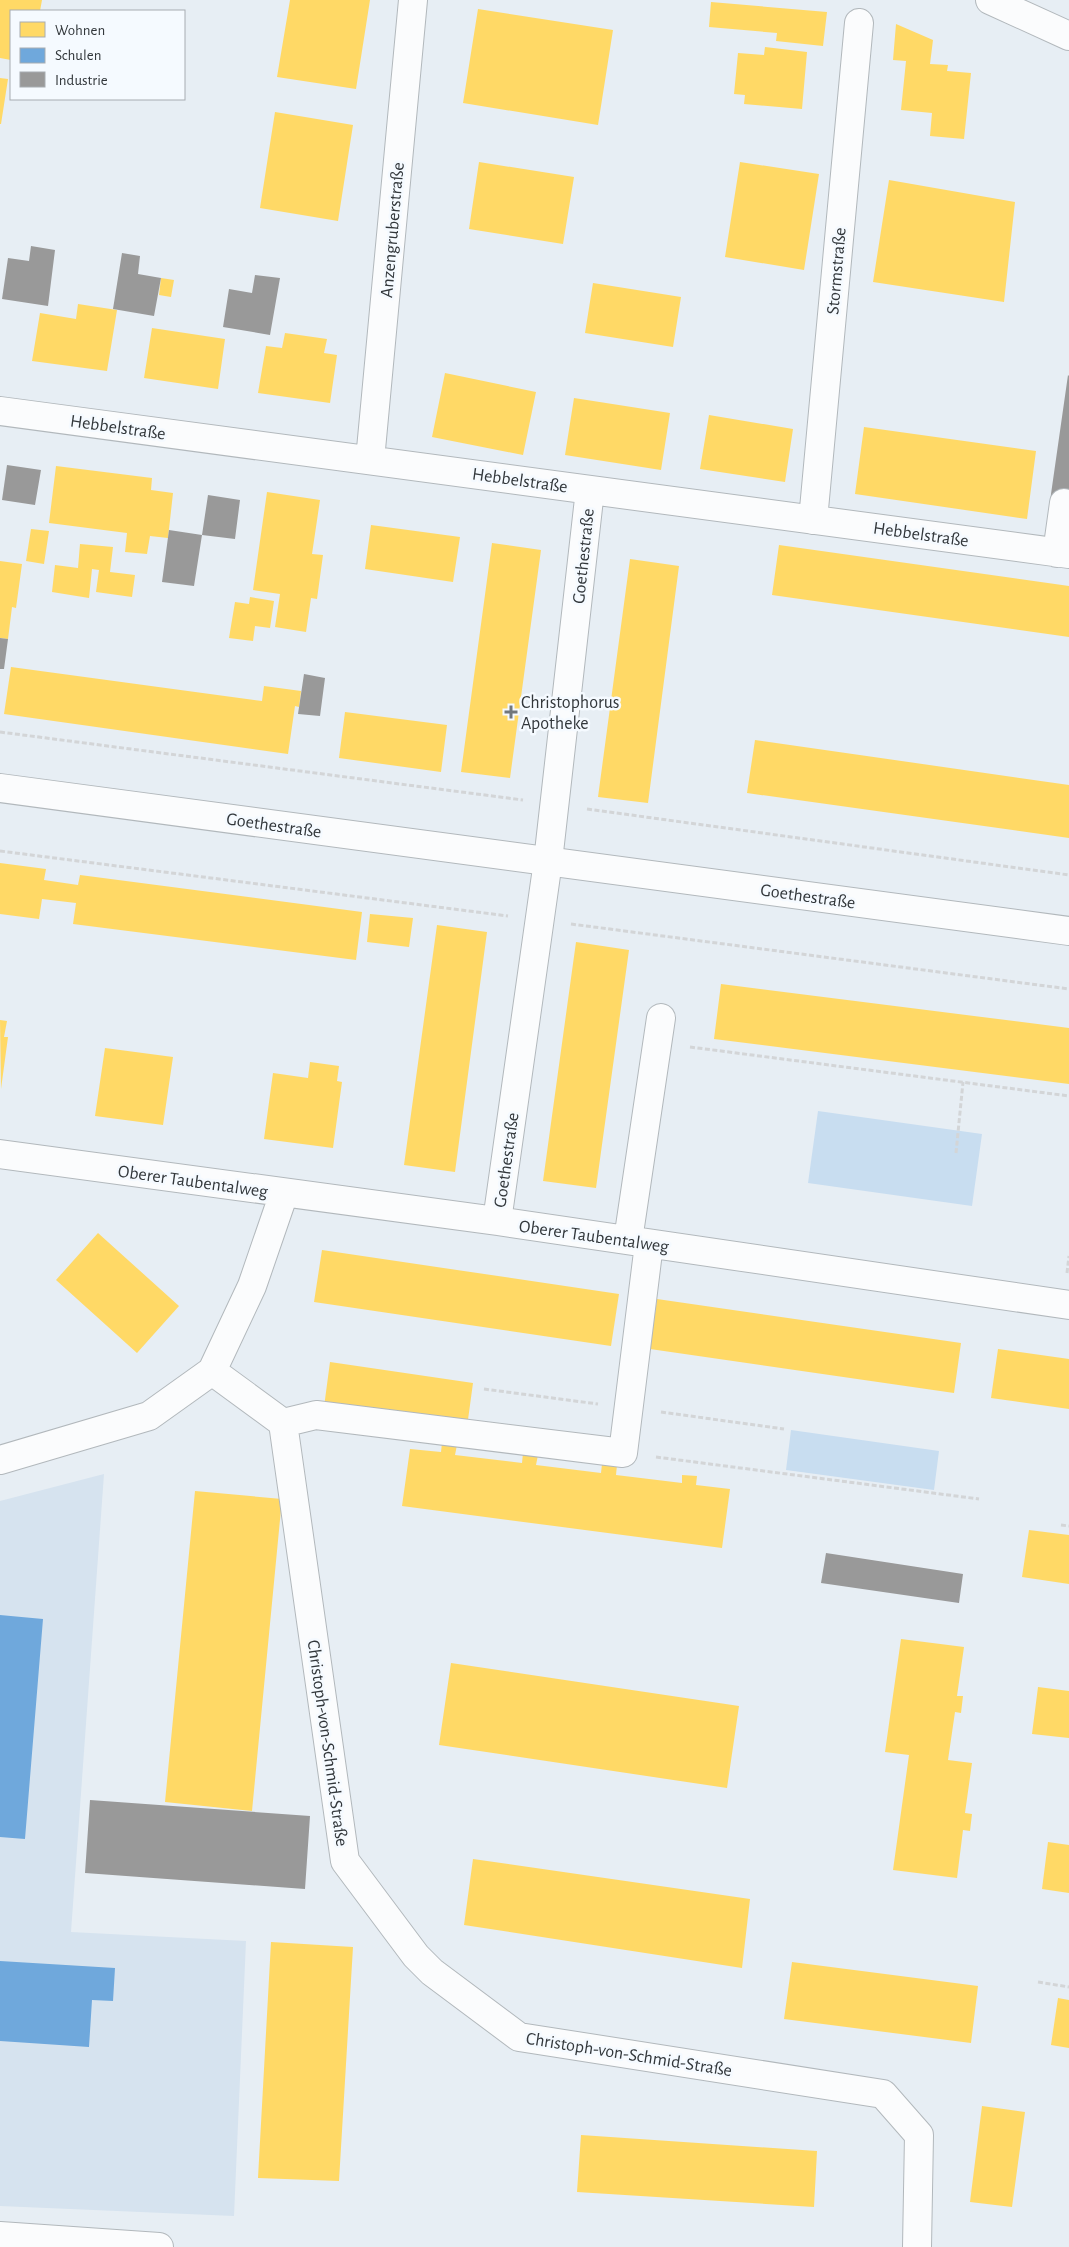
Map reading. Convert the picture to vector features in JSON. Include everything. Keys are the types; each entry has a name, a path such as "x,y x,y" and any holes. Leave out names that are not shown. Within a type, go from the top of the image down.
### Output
{"street":[{"name":"Anzengruberstraße","path":"370,460 413,0"},
{"path":"990,0 1069,36"},
{"name":"Stormstraße","path":"813,520 859,22"},
{"name":"Hebbelstraße","path":"0,411 1063,554"},
{"name":"Goethestraße","path":"497,1221 548,861 590,490"},
{"path":"1063,554 1064,503"},
{"name":"Goethestraße","path":"0,788 1069,931"},
{"path":"212,1371 284,1423 316,1415 623,1453 639,1242 659,1031"},
{"name":"Oberer Taubentalweg","path":"0,1154 497,1221 1069,1305"},
{"path":"0,1460 149,1416 212,1371 252,1286 284,1193"},
{"name":"Christoph-von-Schmid-Straße","path":"284,1423 345,1861 416,1956 432,1972 519,2037 883,2094 919,2135 917,2247"},
{"path":"0,2236 158,2247"}],"path":[{"path":"0,732 554,804 1069,875"},
{"path":"0,851 1069,989"},
{"path":"659,1031 963,1082 1069,1096"},
{"path":"956,1153 963,1082"},
{"path":"623,1453 979,1499"},
{"path":"1061,1525 1069,1526"},
{"path":"1038,1982 1069,1986"}],"shaded area":[{"path":"818,1111 982,1134 972,1206 808,1183"},
{"path":"791,1430 939,1451 934,1490 786,1470"},
{"path":"104,1474 71,1932 246,1941 234,2216 0,2206 0,1501"}],"building: Wohnen":[{"path":"0,0 42,0 40,10 10,10 10,60 0,58"},
{"path":"290,0 370,0 356,89 277,77"},
{"path":"711,2 827,12 823,46 776,41 777,33 709,27"},
{"path":"478,9 613,30 598,125 463,103"},
{"path":"896,24 933,40 930,64 948,65 947,71 971,73 964,139 930,136 932,113 901,110 906,61 893,60"},
{"path":"765,47 807,52 802,109 744,104 745,95 734,94 738,53 764,55"},
{"path":"0,78 8,79 1,124 0,124"},
{"path":"275,112 353,125 338,221 260,208"},
{"path":"479,162 574,177 563,244 469,229"},
{"path":"740,162 819,174 804,270 725,257"},
{"path":"889,180 1015,202 1004,302 873,282"},
{"path":"161,278 174,280 171,297 159,295"},
{"path":"593,283 681,297 673,347 585,333"},
{"path":"78,304 117,310 107,371 32,361 40,313 76,319"},
{"path":"152,328 225,339 218,389 144,378"},
{"path":"285,333 327,339 324,353 337,355 330,403 258,393 266,346 282,348"},
{"path":"445,373 536,392 523,455 432,437"},
{"path":"574,398 670,413 661,470 565,455"},
{"path":"709,415 793,429 785,482 700,469"},
{"path":"864,427 1036,451 1027,519 855,494"},
{"path":"56,466 152,478 151,490 173,493 168,538 150,536 147,554 125,552 127,533 49,523"},
{"path":"267,492 320,500 312,554 323,555 317,599 311,598 306,632 275,627 280,594 253,590"},
{"path":"371,525 460,537 453,582 365,569"},
{"path":"31,529 49,531 44,564 26,561"},
{"path":"492,543 541,550 510,778 461,772"},
{"path":"80,544 113,547 110,572 135,575 132,597 96,592 99,570 92,569 89,598 52,592 55,565 78,568"},
{"path":"779,545 1069,586 1069,637 772,595"},
{"path":"630,559 679,566 648,803 598,797"},
{"path":"0,561 22,564 16,608 12,607 8,639 0,638"},
{"path":"250,597 274,601 270,628 255,626 253,641 229,638 235,602 249,604"},
{"path":"11,667 262,701 264,686 301,691 299,707 295,706 288,754 4,714"},
{"path":"345,712 447,725 441,772 339,758"},
{"path":"755,740 1069,785 1069,838 747,793"},
{"path":"0,863 46,869 44,880 78,885 80,875 362,912 356,960 73,924 76,903 42,899 39,919 0,914"},
{"path":"370,914 413,918 409,947 367,942"},
{"path":"437,925 487,932 455,1172 404,1165"},
{"path":"576,942 629,950 596,1188 543,1181"},
{"path":"721,984 1069,1028 1069,1084 714,1039"},
{"path":"0,1020 7,1021 4,1037 8,1037 1,1089"},
{"path":"105,1048 173,1057 163,1125 95,1116"},
{"path":"310,1062 339,1066 337,1081 342,1082 333,1148 264,1139 273,1073 308,1078"},
{"path":"98,1233 179,1306 137,1353 56,1280"},
{"path":"322,1250 619,1294 611,1346 314,1302"},
{"path":"657,1299 961,1343 954,1393 650,1349"},
{"path":"998,1349 1069,1359 1069,1409 991,1398"},
{"path":"330,1362 473,1383 467,1427 324,1407"},
{"path":"442,1443 457,1445 455,1455 522,1463 523,1453 538,1455 536,1465 601,1473 602,1464 617,1465 616,1475 682,1483 682,1475 697,1476 696,1485 730,1489 722,1548 402,1506 410,1449 441,1452"},
{"path":"195,1491 282,1499 252,1811 165,1802"},
{"path":"1029,1530 1069,1535 1069,1584 1022,1577"},
{"path":"901,1639 964,1647 957,1696 963,1696 961,1713 955,1712 948,1760 972,1763 965,1813 972,1814 970,1831 963,1830 957,1878 893,1870 909,1755 885,1752"},
{"path":"451,1663 739,1706 727,1788 439,1745"},
{"path":"1038,1687 1069,1691 1069,1738 1032,1734"},
{"path":"1048,1842 1069,1845 1069,1893 1042,1889"},
{"path":"473,1859 750,1899 742,1968 464,1925"},
{"path":"271,1942 353,1947 339,2181 258,2178"},
{"path":"792,1962 978,1986 971,2043 784,2019"},
{"path":"1058,1998 1069,2000 1069,2048 1051,2045"},
{"path":"982,2106 1025,2112 1012,2207 970,2202"},
{"path":"581,2135 817,2151 814,2207 577,2192"}],"building: Schulen":[{"path":"0,1615 43,1619 25,1839 0,1837"},
{"path":"0,1961 115,1968 113,2001 92,2000 89,2047 0,2041"}],"building: Industrie":[{"path":"31,246 55,250 48,306 2,299 8,258 29,261"},
{"path":"122,253 140,256 138,274 161,278 154,316 113,309"},
{"path":"255,275 280,278 270,335 223,327 229,289 252,293"},
{"path":"1069,376 1069,504 1050,501"},
{"path":"7,465 41,470 35,505 2,500"},
{"path":"208,495 240,500 235,539 202,535"},
{"path":"169,530 202,535 194,586 162,582"},
{"path":"0,638 8,639 4,669 0,669"},
{"path":"304,674 325,678 320,716 298,714"},
{"path":"826,1553 963,1574 959,1603 821,1583"},
{"path":"90,1800 310,1816 305,1889 85,1873"}],"place":[{"name":"Christophorus Apotheke","path":"511,712"}]}
